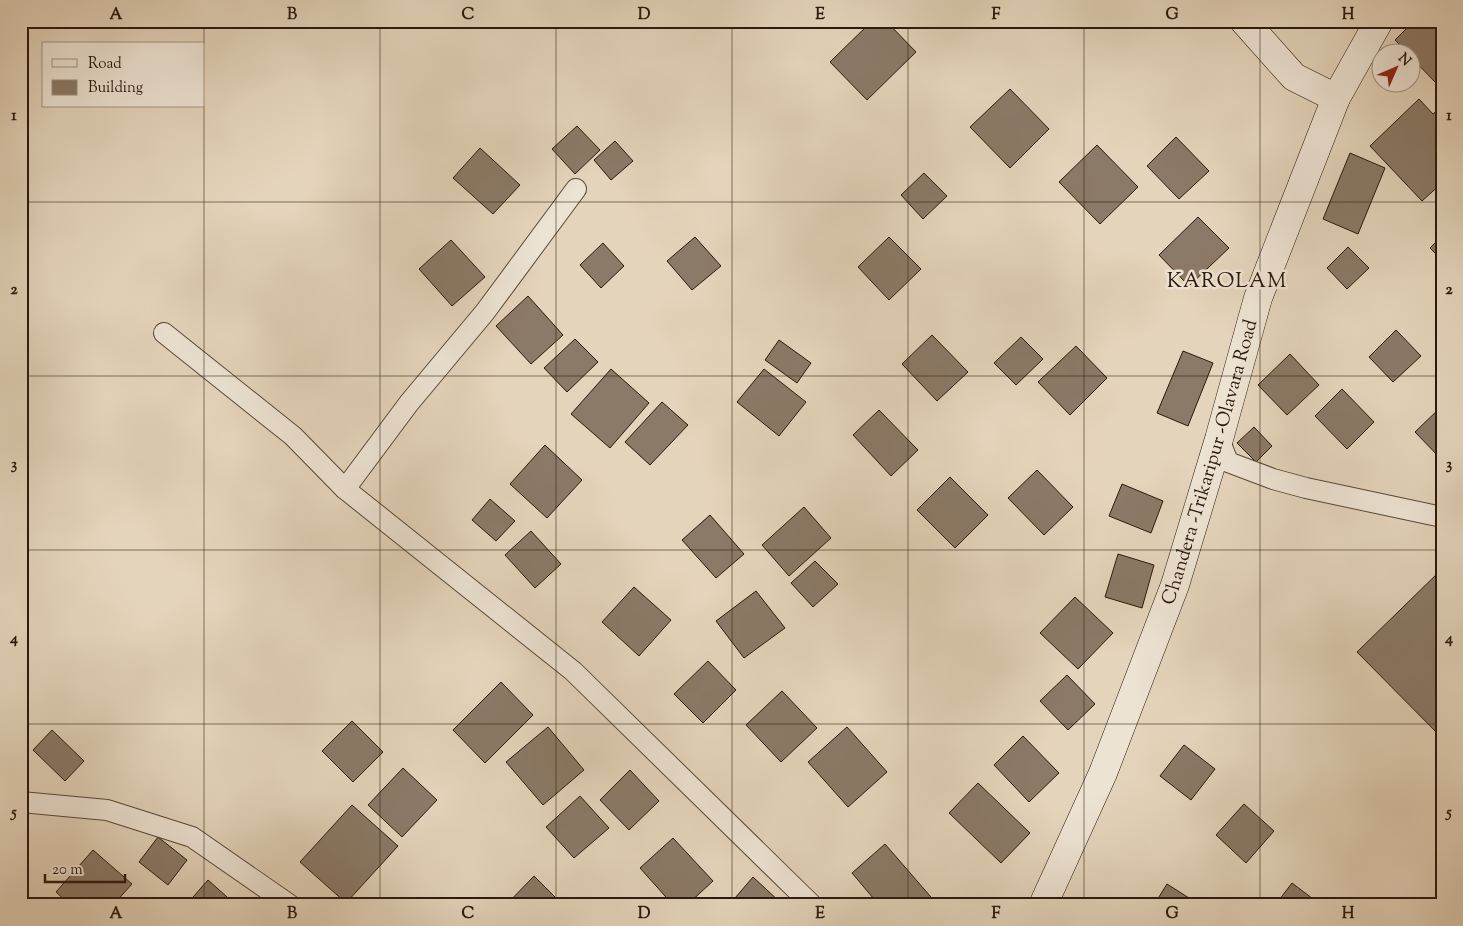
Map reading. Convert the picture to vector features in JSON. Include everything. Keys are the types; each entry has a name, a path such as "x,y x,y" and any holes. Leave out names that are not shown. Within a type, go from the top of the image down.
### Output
{"main road":[{"path":"1244,21 1294,77 1336,98"},
{"name":"Chandera -Trikaripur -Olavara Road","path":"1043,905 1103,773 1176,585 1219,440 1258,298 1336,98 1379,21"}],"street":[{"path":"345,489 409,403 485,312 576,189"},
{"path":"164,334 293,436 345,489 573,671 812,905"},
{"path":"1219,440 1228,462 1273,479 1306,488 1442,517"},
{"path":"21,802 107,810 192,837 290,905"}],"building":[{"path":"872,21 886,21 916,52 867,100 830,62"},
{"path":"943,21 957,21 950,28"},
{"path":"1414,21 1431,21 1442,32 1442,75 1435,82 1420,66 1420,42 1397,42 1395,40"},
{"path":"1010,89 1049,129 1010,168 970,127"},
{"path":"1419,99 1433,114 1442,106 1442,183 1422,201 1370,146"},
{"path":"577,126 600,150 575,174 552,149"},
{"path":"1176,137 1209,171 1179,199 1147,166"},
{"path":"615,141 633,161 611,180 594,160"},
{"path":"1097,145 1138,187 1100,224 1059,182"},
{"path":"480,148 520,185 493,214 453,178"},
{"path":"1350,153 1385,168 1358,234 1323,219"},
{"path":"924,173 947,196 923,219 901,195"},
{"path":"1198,217 1229,248 1189,286 1159,255"},
{"path":"1442,236 1442,260 1430,248"},
{"path":"695,237 721,266 692,290 667,261"},
{"path":"889,237 921,269 889,300 858,267"},
{"path":"451,240 485,277 452,306 419,269"},
{"path":"603,243 624,266 601,288 580,265"},
{"path":"1348,247 1369,268 1347,289 1327,268"},
{"path":"528,296 563,335 531,364 496,326"},
{"path":"1396,330 1421,356 1393,382 1369,357"},
{"path":"932,335 968,372 937,401 902,364"},
{"path":"1021,337 1043,359 1016,385 994,363"},
{"path":"575,339 598,362 567,392 544,368"},
{"path":"779,340 811,363 797,383 765,360"},
{"path":"1076,346 1107,378 1070,415 1038,382"},
{"path":"1183,351 1213,363 1188,426 1157,413"},
{"path":"1290,354 1319,385 1287,415 1258,385"},
{"path":"611,369 649,403 610,448 571,414"},
{"path":"764,369 806,402 779,436 737,402"},
{"path":"1342,389 1374,422 1347,449 1315,416"},
{"path":"662,402 688,425 650,465 625,442"},
{"path":"1442,406 1442,460 1415,432"},
{"path":"879,410 918,450 891,476 853,435"},
{"path":"1254,427 1272,446 1256,462 1237,443"},
{"path":"545,445 582,480 547,518 510,484"},
{"path":"1037,470 1073,507 1044,535 1008,498"},
{"path":"950,477 988,515 955,548 917,510"},
{"path":"1122,484 1163,501 1151,533 1109,516"},
{"path":"490,499 515,521 496,541 472,520"},
{"path":"804,507 831,538 789,576 762,545"},
{"path":"710,515 744,554 716,578 682,540"},
{"path":"531,531 561,564 535,588 505,555"},
{"path":"1118,554 1154,565 1142,608 1105,597"},
{"path":"815,561 838,584 813,607 791,583"},
{"path":"1442,569 1442,738 1357,652"},
{"path":"634,587 671,620 639,656 602,622"},
{"path":"756,591 785,628 744,658 716,621"},
{"path":"1075,597 1113,633 1078,669 1040,633"},
{"path":"708,661 736,690 703,723 674,694"},
{"path":"1067,675 1095,704 1068,730 1040,701"},
{"path":"501,682 533,715 485,763 453,730"},
{"path":"782,691 817,728 781,762 746,725"},
{"path":"21,720 29,727 21,736"},
{"path":"352,721 383,752 353,782 322,751"},
{"path":"548,727 584,770 543,805 506,762"},
{"path":"847,727 887,772 848,807 808,762"},
{"path":"52,730 84,761 65,781 33,750"},
{"path":"1023,736 1059,773 1029,802 994,765"},
{"path":"1184,745 1215,769 1191,800 1160,776"},
{"path":"403,768 437,800 402,837 368,805"},
{"path":"630,770 659,801 629,830 600,800"},
{"path":"978,783 1030,833 1001,863 949,813"},
{"path":"580,796 609,828 574,858 546,827"},
{"path":"1244,804 1274,831 1246,863 1216,835"},
{"path":"352,805 398,846 346,903 300,862"},
{"path":"158,837 187,860 168,885 139,862"},
{"path":"673,838 713,881 687,905 673,905 640,868"},
{"path":"885,844 937,904 879,905 852,873"},
{"path":"93,850 132,884 113,905 70,905 56,892"},
{"path":"534,876 559,901 556,905 506,905"},
{"path":"753,877 781,903 780,905 729,905"},
{"path":"208,880 236,905 186,905"},
{"path":"1292,883 1321,905 1276,904"},
{"path":"1167,884 1200,905 1154,905"}],"district":[{"name":"KAROLAM","path":"1227,282"}]}
